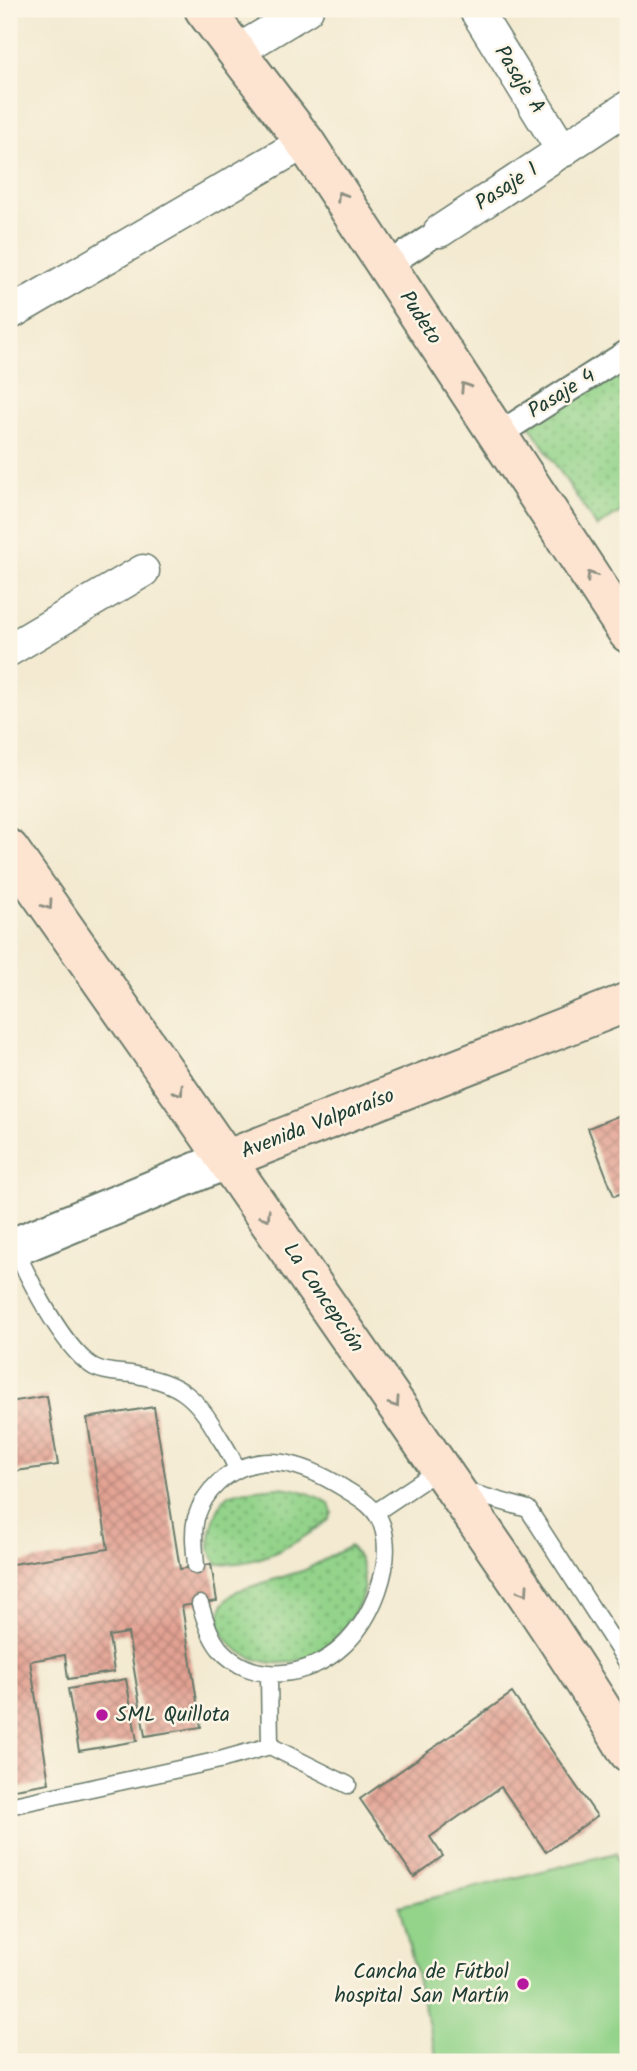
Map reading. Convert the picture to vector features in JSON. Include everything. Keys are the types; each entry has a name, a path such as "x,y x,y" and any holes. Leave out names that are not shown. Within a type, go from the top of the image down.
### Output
{"main road":[{"name":"Pudeto","path":"204,9 305,142 628,633"},
{"name":"La Concepción","path":"9,849 228,1159 626,1740"},
{"name":"Avenida Valparaíso","path":"228,1159 628,1002"}],"street":[{"path":"236,52 307,9"},
{"name":"Pasaje A","path":"475,9 563,150"},
{"name":"Pasaje 1","path":"386,266 628,107"},
{"path":"9,314 305,142"},
{"name":"Pasaje 4","path":"496,436 628,352"},
{"path":"9,650 143,571"},
{"name":"Avenida Valparaíso","path":"11,1248 228,1159"}],"lane":[{"path":"11,1248 57,1325 78,1354 93,1366 109,1373 135,1375 180,1388 202,1408 236,1468"},
{"path":"196,1566 194,1533 198,1512 209,1491 236,1468 252,1462 269,1462 315,1471 360,1498 376,1513 387,1548 381,1577 363,1622 342,1647 317,1664 292,1674 269,1674 249,1669 233,1660 219,1648 210,1634 200,1604"},
{"path":"376,1513 447,1478 528,1509 628,1664"},
{"path":"269,1674 270,1746"},
{"path":"9,1806 194,1766 270,1746 348,1785"}],"green space":[{"path":"628,358 628,507 597,527 528,423"},
{"path":"276,1487 304,1492 329,1503 332,1513 329,1520 277,1552 248,1561 218,1564 211,1553 210,1543 214,1518 222,1503 236,1492"},
{"path":"350,1546 362,1567 363,1591 358,1606 334,1640 306,1658 278,1663 252,1658 232,1645 221,1628 221,1609 237,1591 305,1570"},
{"name":"Cancha de Fútbol hospital San Martín","path":"616,1853 628,1904 628,2062 438,2062 399,1906"}],"building":[{"path":"628,1112 628,1191 614,1196 588,1128"},
{"path":"47,1396 58,1465 9,1472 9,1402"},
{"path":"154,1407 180,1569 211,1564 217,1601 182,1606 201,1727 145,1736 128,1633 109,1636 114,1672 68,1679 65,1655 30,1661 49,1783 9,1790 9,1551 12,1564 108,1549 87,1418"},
{"name":"SML Quillota","path":"126,1679 137,1741 79,1751 68,1689"},
{"path":"512,1693 597,1816 546,1852 501,1787 430,1837 443,1856 414,1877 360,1799"}],"place":[{"name":"SML Quillota","path":"102,1715"},
{"name":"Cancha de Fútbol hospital San Martín","path":"523,1984"}]}
